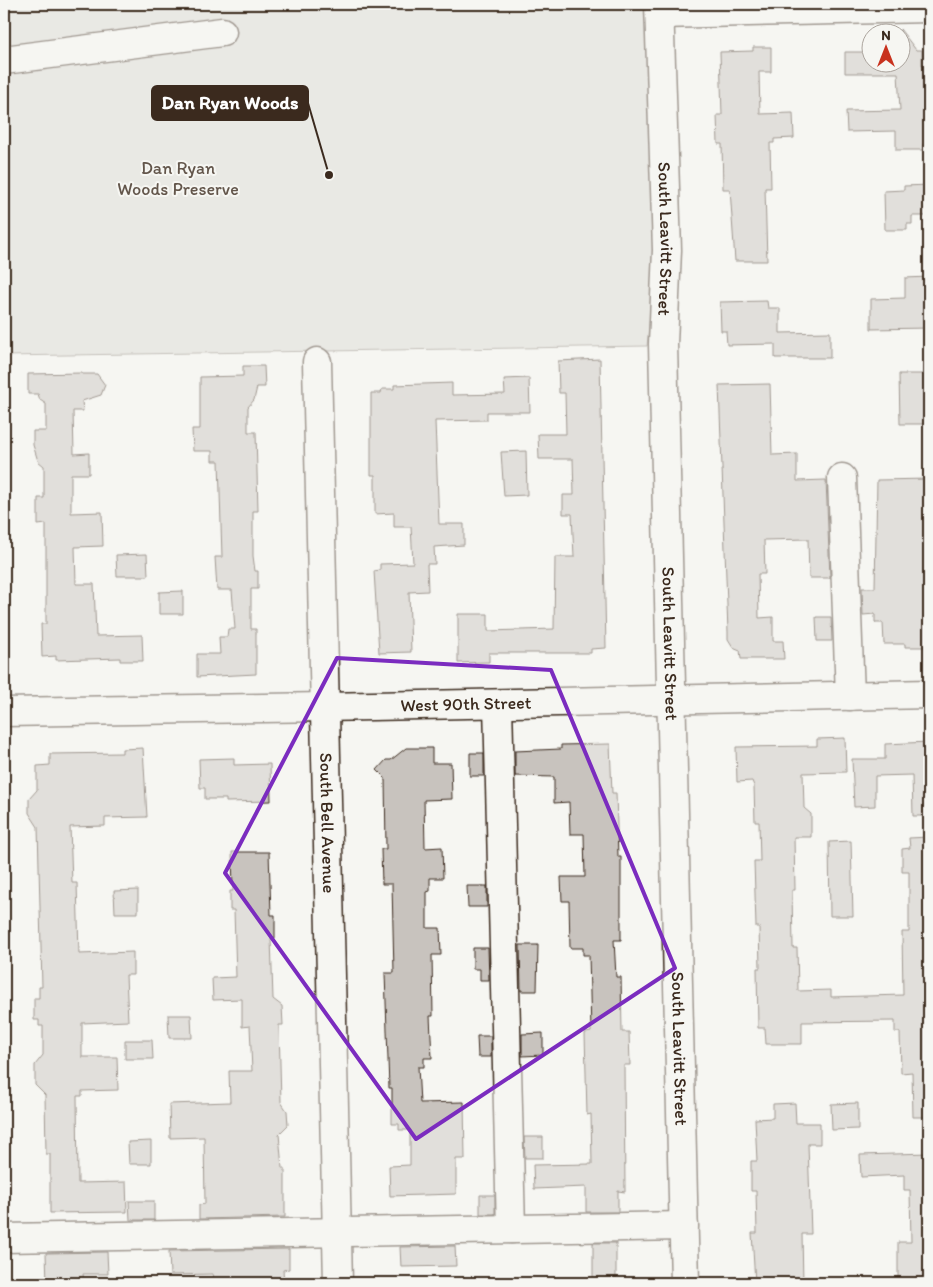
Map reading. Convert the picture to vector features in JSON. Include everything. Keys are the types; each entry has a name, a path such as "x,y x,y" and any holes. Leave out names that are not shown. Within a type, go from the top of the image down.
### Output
{"street":[{"path":"660,9 929,8"},
{"name":"South Leavitt Street","path":"660,9 667,250 663,344 685,1283"},
{"path":"4,60 222,32"},
{"name":"South Bell Avenue","path":"317,362 338,1283"},
{"path":"842,478 850,696"},
{"name":"West 90th Street","path":"4,712 498,704 929,694"},
{"path":"498,704 511,1229"},
{"path":"4,1238 684,1226"}],"highlighted area":[{"path":"337,658 551,670 675,968 416,1139 225,873"}],"green space":[{"name":"Dan Ryan Woods Preserve","path":"4,4 649,4 656,251 647,346 4,356"}],"building":[{"path":"910,42 916,50 922,50 922,65 929,64 929,144 923,144 923,150 896,150 896,131 847,132 846,111 900,110 898,73 845,73 845,52 860,52 860,72 910,72"},
{"path":"753,47 771,47 771,72 759,72 760,114 793,113 794,138 774,139 774,143 770,143 771,188 765,188 767,261 735,261 730,189 723,189 722,144 718,144 717,115 722,115 720,52 753,51"},
{"path":"929,185 929,216 912,216 912,224 907,224 907,230 885,230 884,191 904,190 904,186"},
{"path":"929,277 929,328 871,329 871,299 905,298 905,278"},
{"path":"767,301 768,308 780,308 780,333 830,332 830,358 775,358 775,344 727,345 726,331 721,331 720,302"},
{"path":"600,359 606,648 591,649 591,653 489,653 489,662 458,663 458,614 488,614 488,631 554,629 555,557 574,557 572,514 563,514 563,495 574,495 573,459 539,459 538,434 566,434 565,393 559,393 558,361"},
{"path":"243,366 264,366 265,387 257,387 254,400 248,407 248,432 256,432 258,511 253,511 253,556 255,571 258,571 258,589 251,589 251,629 256,629 256,674 197,677 197,654 220,654 219,637 227,637 228,629 235,629 232,590 217,590 215,557 222,557 219,461 212,461 212,451 193,451 192,429 200,429 200,377 243,376"},
{"path":"28,374 97,374 105,385 101,395 82,401 83,411 73,411 74,454 89,453 89,474 71,474 71,513 102,512 103,546 75,547 76,584 94,584 96,636 142,635 143,661 120,661 120,658 56,660 56,656 42,657 41,624 46,624 46,524 38,525 38,498 44,498 44,466 38,461 33,445 33,431 46,431 46,404 40,400 38,394 28,394"},
{"path":"899,374 929,374 929,424 900,424"},
{"path":"529,378 530,412 487,412 487,420 435,421 439,524 464,524 464,545 434,547 435,564 427,564 428,591 409,592 411,652 379,653 374,571 380,570 380,564 413,563 411,527 394,527 394,513 375,514 375,475 371,475 371,393 381,393 382,389 394,389 394,385 452,383 452,395 505,394 504,379"},
{"path":"770,384 772,455 797,454 797,481 826,480 830,578 809,578 808,539 764,540 765,574 758,574 759,618 773,617 773,641 783,641 784,659 741,659 740,650 733,647 728,639 719,385"},
{"path":"526,451 527,495 504,496 501,452"},
{"path":"929,479 929,647 905,647 905,644 884,644 883,623 875,623 875,614 863,615 862,588 875,588 877,480"},
{"path":"147,554 148,576 117,576 116,555"},
{"path":"183,591 183,614 159,614 159,592"},
{"path":"816,617 831,617 832,641 817,641"},
{"path":"845,738 846,772 803,773 804,808 811,814 811,837 794,837 795,890 792,890 793,948 797,948 798,991 831,990 831,997 903,995 902,932 909,932 909,872 902,872 902,849 910,848 909,838 929,837 929,1117 913,1117 912,1072 901,1073 900,1032 895,1032 895,1021 802,1022 802,1044 766,1044 765,1028 758,1028 757,968 760,968 759,927 756,927 754,861 760,861 759,822 755,822 754,786 752,781 737,782 736,747 817,746 817,739"},
{"path":"929,742 929,816 913,816 912,775 875,776 875,806 854,807 852,759 885,759 885,744"},
{"path":"610,744 612,793 616,793 618,857 621,857 621,940 614,940 616,977 621,977 622,1032 629,1032 630,1065 624,1065 625,1192 618,1191 618,1212 586,1212 586,1187 534,1189 533,1165 592,1164 591,1114 587,1115 585,1033 591,1032 589,955 583,955 583,948 570,948 569,901 562,901 561,877 585,877 584,834 570,834 569,802 554,803 554,777 515,776 515,751 561,749 561,745"},
{"path":"143,748 147,817 105,818 105,826 70,827 72,883 77,883 79,954 133,952 133,975 126,975 128,1021 82,1023 82,1057 117,1057 118,1090 82,1091 82,1096 77,1096 78,1183 126,1182 127,1212 50,1213 50,1154 46,1154 45,1095 35,1085 35,1065 43,1055 43,1026 39,1026 39,1020 34,1020 34,998 39,998 39,987 42,987 38,827 29,813 29,799 37,790 37,766 50,765 50,754 122,753 122,749"},
{"path":"406,748 432,748 432,763 451,763 452,799 424,800 425,848 442,847 443,878 430,878 430,891 427,892 427,928 440,928 441,955 432,955 433,1016 430,1016 432,1058 424,1058 424,1067 418,1067 420,1103 464,1102 465,1159 456,1159 456,1194 390,1196 389,1166 410,1165 410,1130 399,1130 399,1124 392,1124 392,1088 389,1088 385,973 394,973 392,884 382,884 381,849 386,849 385,778 377,770 386,760 391,760"},
{"path":"470,753 484,753 484,776 470,776"},
{"path":"234,758 234,765 270,764 271,801 226,802 226,799 205,799 205,788 200,788 199,759"},
{"path":"851,841 853,916 830,916 829,842"},
{"path":"232,852 269,852 271,915 275,915 275,938 271,938 273,999 282,1006 283,1025 279,1025 281,1102 287,1111 288,1125 279,1134 282,1168 285,1168 285,1217 199,1219 199,1205 205,1204 204,1137 170,1138 169,1104 230,1102 229,1071 252,1071 250,1026 242,1027 242,999 213,1000 212,978 236,977 234,910 230,910 230,891 233,891"},
{"path":"467,886 487,886 487,907 468,907"},
{"path":"138,890 138,913 115,913 114,891"},
{"path":"520,945 538,945 537,991 521,991"},
{"path":"473,948 488,948 489,980 480,980 480,969 473,969"},
{"path":"168,1015 191,1015 192,1038 169,1038"},
{"path":"543,1033 543,1055 522,1056 522,1034"},
{"path":"477,1036 491,1036 491,1057 478,1057"},
{"path":"125,1040 152,1040 153,1059 125,1059"},
{"path":"795,1103 796,1123 820,1123 820,1144 808,1144 811,1234 802,1234 803,1283 755,1283 752,1233 757,1233 756,1191 751,1191 751,1161 757,1161 755,1119 773,1118 773,1104"},
{"path":"858,1103 858,1129 832,1130 831,1104"},
{"path":"524,1137 543,1137 543,1158 525,1158"},
{"path":"151,1141 151,1164 129,1164 128,1142"},
{"path":"929,1153 929,1279 898,1281 898,1242 911,1242 910,1190 904,1190 904,1175 861,1177 860,1155"},
{"path":"480,1195 495,1195 495,1214 480,1214"},
{"path":"129,1201 154,1201 154,1220 130,1220"},
{"path":"593,1243 616,1243 616,1283 593,1283"},
{"path":"455,1246 456,1266 401,1267 400,1247"},
{"path":"289,1249 289,1269 283,1270 284,1283 257,1283 257,1280 214,1280 213,1274 170,1275 169,1251"},
{"path":"107,1252 108,1274 83,1274 84,1283 47,1283 46,1253"}],"place":[{"name":"Dan Ryan Woods","path":"329,175"}]}
